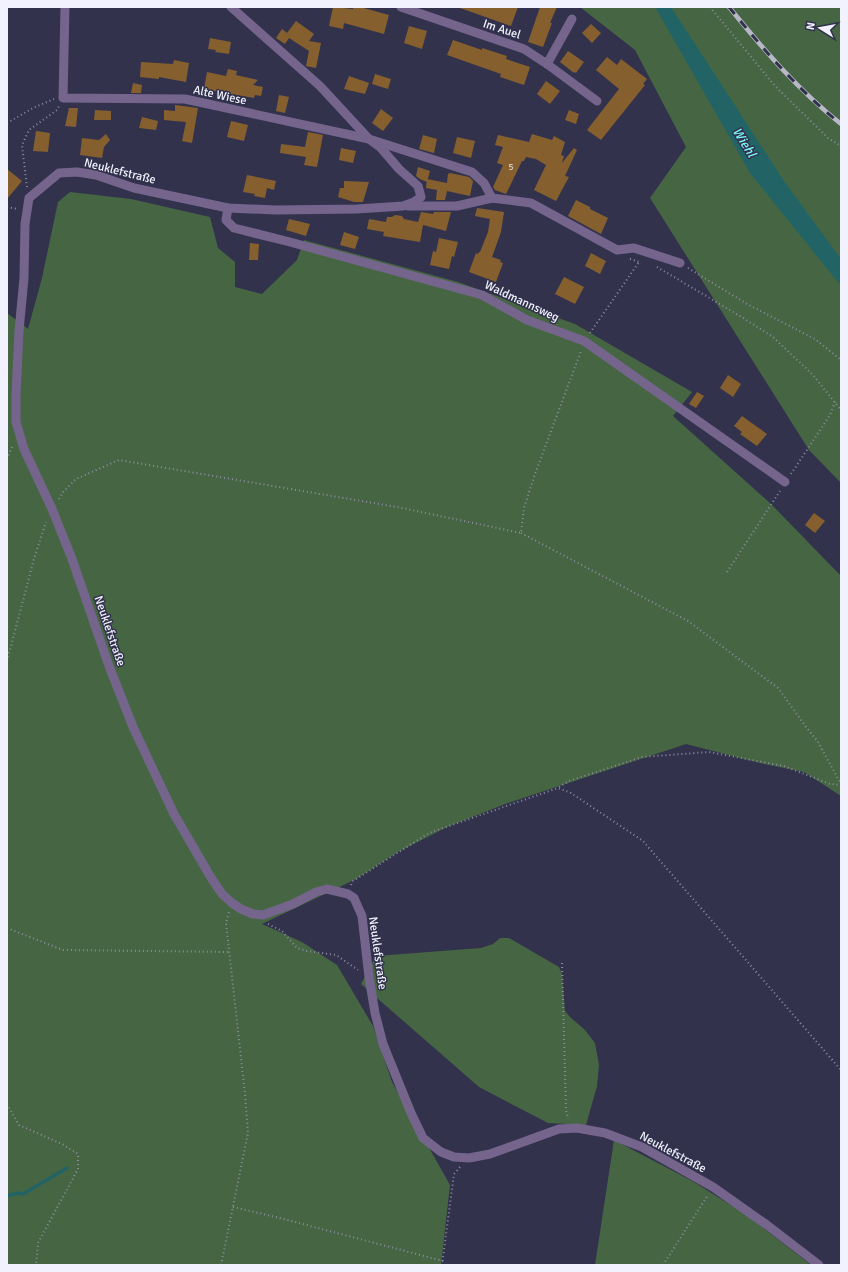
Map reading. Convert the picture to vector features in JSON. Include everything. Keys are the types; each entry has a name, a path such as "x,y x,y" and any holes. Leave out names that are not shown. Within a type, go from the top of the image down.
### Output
{"street":[{"path":"63,98 65,7"},
{"name":"Neuklefstraße","path":"231,7 320,86 369,139 381,148 399,169 418,186 421,197 414,202 402,206 357,209 291,210 228,208 134,188 96,175 77,172 59,173 28,198 25,224 24,278 19,331 16,422 24,449 52,509 72,559 109,666 133,727 174,814 222,894 232,904 253,914"},
{"name":"Im Auel","path":"401,7 524,49 547,64 597,102"},
{"path":"547,64 572,19"},
{"name":"Alte Wiese","path":"63,98 185,99 369,139 472,172 484,182 492,198"},
{"path":"402,206 457,206 492,198 531,203 617,250 634,248 680,263"},
{"name":"Waldmannsweg","path":"228,208 226,220 234,228 482,295 527,320 584,341 785,482"},
{"path":"253,914 264,915 293,904 316,892 327,889 348,894"},
{"name":"Neuklefstraße","path":"348,894 354,898 362,916 369,977 375,1013 383,1044 408,1106 423,1138 441,1152 454,1157 469,1158 490,1154 559,1129 577,1128 605,1133 642,1147 713,1187 767,1225 819,1265"}],"path":[{"path":"710,7 775,86 828,138 841,146"},
{"path":"7,123 33,108 53,99 63,98"},
{"path":"28,198 22,145 29,130 56,110 63,98"},
{"path":"521,533 524,508 584,341 639,262 632,260 617,250"},
{"path":"680,263 747,304 815,339 841,360"},
{"path":"654,266 774,337 813,375 841,410"},
{"path":"7,661 34,558 44,526 52,509 63,492 76,479 119,460 397,507 521,533 688,621 778,688 818,742 841,785"},
{"path":"348,894 353,881 429,833 558,788 569,781 642,757 709,752 784,766 830,784 841,785"},
{"path":"558,788 571,793 643,841 841,1070"},
{"path":"221,1265 248,1133 226,923 232,904"},
{"path":"253,914 282,931 297,948 307,952 336,955 369,977"},
{"path":"7,928 63,950 229,952"},
{"path":"562,963 566,1110 570,1128"},
{"path":"7,1104 19,1125 62,1144 78,1154 78,1169 38,1243 36,1265"},
{"path":"442,1265 454,1174 469,1158"},
{"path":"663,1265 713,1187"},
{"path":"233,1207 443,1261"}],"shaded area":[{"path":"580,7 841,7 841,483 809,450 650,198 686,147 635,50"},
{"path":"70,192 131,199 210,217 218,248 235,262 235,287 262,294 297,260 304,240 458,282 575,324 692,392 673,416 772,505 841,576 841,796 804,772 760,763 686,744 505,804 447,827 398,852 356,879 262,924 302,942 337,965 373,1026 392,1082 450,1185 441,1265 7,1265 7,313 28,329 42,278 58,202"},
{"path":"500,938 509,938 559,967 562,974 565,1011 585,1030 595,1043 599,1065 597,1086 586,1125 548,1123 479,1087 361,984 376,956 481,948 493,944"},
{"path":"614,1140 694,1182 748,1216 811,1265 595,1265"}],"water":[{"name":"Wiehl","path":"655,7 671,7 784,181 841,259 841,286 750,173"}],"building":[{"path":"333,7 353,9 353,7 360,7 389,15 384,34 344,23 343,29 329,26"},
{"path":"460,7 518,7 511,26"},
{"path":"540,7 557,7 550,23 552,23 543,47 528,42"},
{"path":"296,21 314,34 309,41 321,43 316,68 306,66 309,51 289,38 285,44 276,38 282,29 287,33"},
{"path":"591,24 601,33 592,43 582,33"},
{"path":"409,26 427,31 422,49 404,43"},
{"path":"210,38 231,42 229,54 215,52 216,50 208,49"},
{"path":"453,40 482,50 482,48 507,56 506,59 530,67 524,85 500,77 501,74 447,55"},
{"path":"568,51 584,62 576,73 560,62"},
{"path":"607,57 617,65 621,59 647,79 643,84 645,85 601,140 587,130 619,89 596,70"},
{"path":"174,60 189,63 186,82 159,77 159,79 140,77 141,62 173,64"},
{"path":"228,69 237,71 236,75 258,80 253,85 263,87 261,96 255,95 254,98 204,89 207,72 226,76"},
{"path":"375,74 391,79 388,89 372,84"},
{"path":"349,76 369,83 365,94 344,89"},
{"path":"546,81 560,91 550,104 537,94"},
{"path":"133,83 142,85 141,93 131,93"},
{"path":"279,95 289,97 285,113 276,111"},
{"path":"175,105 198,108 192,143 182,141 186,122 164,120 164,110 175,111"},
{"path":"69,108 78,108 76,127 65,126"},
{"path":"381,109 393,118 383,131 372,123"},
{"path":"95,110 111,111 111,120 94,120"},
{"path":"569,110 579,114 576,124 565,120"},
{"path":"142,117 158,121 156,130 139,128"},
{"path":"231,121 248,125 244,141 227,137"},
{"path":"36,131 50,133 48,152 33,151"},
{"path":"308,132 323,135 317,167 304,165 306,157 280,153 281,144 305,147"},
{"path":"106,134 110,140 104,147 102,158 80,155 82,138 99,140"},
{"path":"532,134 552,140 554,136 565,142 561,155 564,156 562,163 574,148 577,150 565,176 569,177 556,201 534,190 546,165 536,159 526,157 524,161 522,161 506,194 495,190 493,187 503,165 497,163 503,147 495,145 498,135 529,142"},
{"path":"423,135 437,139 434,153 419,149"},
{"path":"457,137 475,141 471,158 453,153"},
{"path":"341,148 356,151 353,163 339,160"},
{"path":"418,167 430,171 427,182 416,176"},
{"path":"7,169 22,181 7,199"},
{"path":"450,173 469,177 473,181 470,196 447,191 445,200 436,200 437,190 426,188 427,179 447,183 448,174"},
{"path":"247,175 276,181 274,190 267,188 265,198 254,196 255,194 243,192"},
{"path":"344,181 369,182 363,202 354,202 338,197 340,188 344,188"},
{"path":"576,200 608,218 601,234 568,216"},
{"path":"477,208 504,212 501,232 492,257 501,260 500,262 503,263 496,282 469,272 476,253 478,254 480,252 488,232 490,219 475,216"},
{"path":"421,212 433,214 434,212 451,212 446,231 423,225 420,242 383,236 384,232 367,229 369,219 386,222 387,217 392,217 395,215 402,216 404,219 418,222"},
{"path":"289,219 310,224 306,236 286,230"},
{"path":"344,232 359,237 355,249 340,245"},
{"path":"439,238 458,242 454,257 452,256 449,269 430,265 433,251 436,252"},
{"path":"250,243 259,244 258,260 249,260"},
{"path":"591,253 606,261 600,274 585,266"},
{"path":"564,277 584,287 575,304 555,294"},
{"path":"728,375 741,384 733,397 720,388"},
{"path":"697,392 704,396 696,408 689,404"},
{"path":"742,416 767,434 757,446 740,434 742,432 734,426"},
{"path":"814,513 825,521 815,533 805,525"}],"waterway":[{"path":"7,1196 17,1193 23,1194 67,1168"}],"railway":[{"path":"729,7 796,83 841,124"}]}
